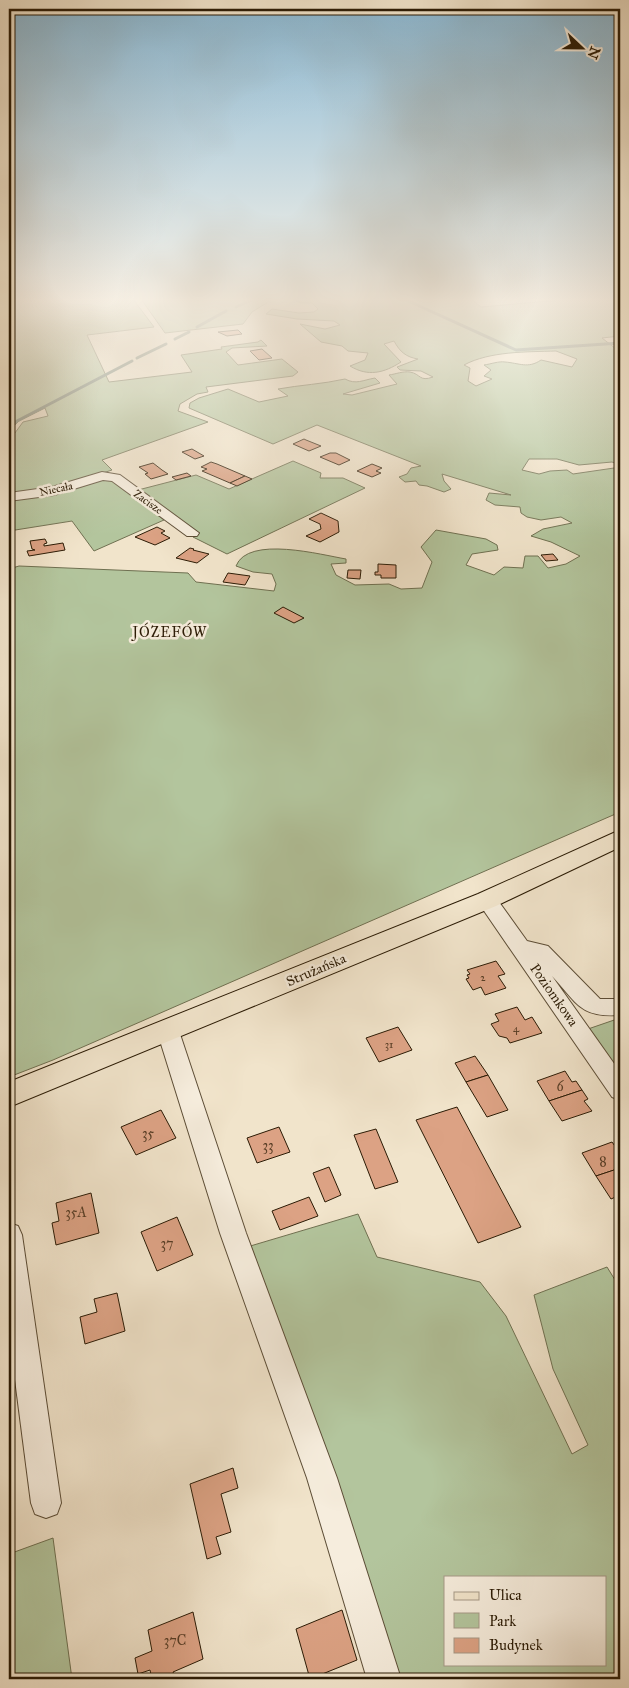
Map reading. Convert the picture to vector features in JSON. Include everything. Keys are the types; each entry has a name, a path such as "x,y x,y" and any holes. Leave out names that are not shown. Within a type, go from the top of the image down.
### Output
{"main road":[{"name":"Strużańska","path":"9,1095 487,900 620,838"}],"street":[{"name":"Niecała","path":"9,497 54,491 102,476"},
{"name":"Zacisze","path":"102,476 116,478 192,533"},
{"name":"Poziomkowa","path":"487,900 620,1090"},
{"path":"522,948 541,952 593,1006 602,1008 620,1007"},
{"path":"168,1031 233,1233 319,1468 384,1679"},
{"path":"9,1235 46,1503"}],"green space":[{"path":"9,378 107,378 109,382 144,378 279,378 206,387 208,392 197,394 180,404 178,411 208,422 102,460 112,470 59,487 9,494 9,441 23,422 48,416 45,408 19,421 14,426 9,424"},
{"path":"375,378 380,383 343,394 352,395 397,384 391,378 468,378 468,381 476,386 492,379 489,378 620,378 620,465 612,462 579,465 557,459 529,459 522,470 539,474 567,470 573,474 614,468 620,469 620,812 53,1060 9,1077 9,569 19,566 188,573 196,582 274,591 276,584 272,574 253,572 236,566 243,557 255,551 286,549 346,559 346,563 331,564 336,575 355,585 389,584 401,589 422,588 432,562 421,547 436,530 486,539 497,545 498,550 472,554 466,565 494,575 504,567 523,568 525,556 538,556 548,568 566,564 580,556 551,542 531,536 543,529 572,523 561,517 541,520 527,517 521,513 520,507 495,505 486,500 489,493 511,495 442,474 444,481 451,489 444,492 419,485 416,481 405,482 399,477 407,474 411,468 421,466 317,425 273,444 189,408 190,403 199,398 228,389 259,402 288,396 278,389 345,379 356,382"},
{"path":"293,461 321,473 320,478 343,478 365,488 227,554 193,537 199,533 138,490 196,475 229,489"},
{"path":"105,479 113,480 164,520 94,551 72,521 9,531 9,499 62,493"},
{"path":"620,1018 620,1076 588,1029"},
{"path":"358,1214 377,1257 480,1282 506,1316 572,1454 588,1445 553,1369 534,1295 607,1267 620,1288 620,1679 401,1679 311,1415 247,1247"},
{"path":"53,1538 72,1679 9,1679 9,1554"}],"building":[{"path":"304,439 321,446 309,451 293,444"},
{"path":"192,449 204,456 195,459 182,452"},
{"path":"336,453 350,460 339,465 320,457"},
{"path":"211,462 245,476 230,483 202,471 207,469 201,467"},
{"path":"153,463 168,474 151,479 145,474 148,473 139,467"},
{"path":"372,464 382,468 376,471 381,473 372,477 357,471"},
{"path":"187,473 191,476 176,480 172,477"},
{"path":"245,476 252,479 237,486 230,483"},
{"path":"321,513 338,521 339,532 320,542 306,536 321,529 320,524 309,519"},
{"path":"157,527 165,531 161,533 170,538 155,545 135,537"},
{"path":"45,539 47,543 44,546 63,543 65,550 29,556 27,551 35,550 32,549 30,541"},
{"path":"190,548 209,554 197,563 176,558"},
{"path":"553,554 558,560 546,561 541,555"},
{"path":"378,564 396,565 396,578 381,578 381,575 375,575 375,572 378,572"},
{"path":"348,570 361,570 360,579 347,578"},
{"path":"228,573 250,576 245,585 223,582"},
{"path":"283,607 304,618 294,623 274,613"},
{"path":"496,961 505,974 498,976 506,988 485,995 481,987 473,990 466,979 469,978 467,975 470,974 467,970"},
{"path":"517,1007 525,1020 532,1017 542,1033 510,1043 507,1038 499,1036 491,1024 499,1021 495,1014"},
{"path":"398,1027 412,1050 379,1062 366,1038"},
{"path":"475,1056 488,1075 466,1082 455,1063"},
{"path":"565,1071 572,1082 576,1081 582,1090 549,1101 537,1081"},
{"path":"488,1075 508,1110 487,1117 466,1082"},
{"path":"582,1090 588,1099 584,1101 592,1111 562,1121 549,1101"},
{"path":"457,1107 521,1227 478,1243 416,1120"},
{"path":"161,1110 176,1138 136,1155 121,1127"},
{"path":"279,1127 290,1152 257,1163 247,1138"},
{"path":"376,1129 398,1182 375,1189 354,1135"},
{"path":"612,1142 620,1153 620,1168 596,1176 582,1153"},
{"path":"329,1167 341,1195 325,1202 313,1173"},
{"path":"620,1168 620,1195 611,1199 596,1176"},
{"path":"91,1193 99,1233 56,1245 52,1223 59,1221 56,1203"},
{"path":"309,1197 318,1216 280,1230 272,1211"},
{"path":"177,1217 193,1255 157,1271 141,1232"},
{"path":"117,1293 125,1331 85,1344 80,1317 97,1312 94,1299"},
{"path":"233,1468 238,1488 221,1494 231,1532 216,1537 221,1554 207,1559 190,1484"},
{"path":"342,1610 357,1660 310,1679 296,1629"},
{"path":"193,1612 203,1659 173,1672 175,1677 170,1679 152,1679 150,1670 138,1674 135,1658 152,1651 148,1630"}],"waterway":[{"path":"9,427 100,378"}],"district":[{"name":"JÓZEFÓW","path":"170,632"}]}
